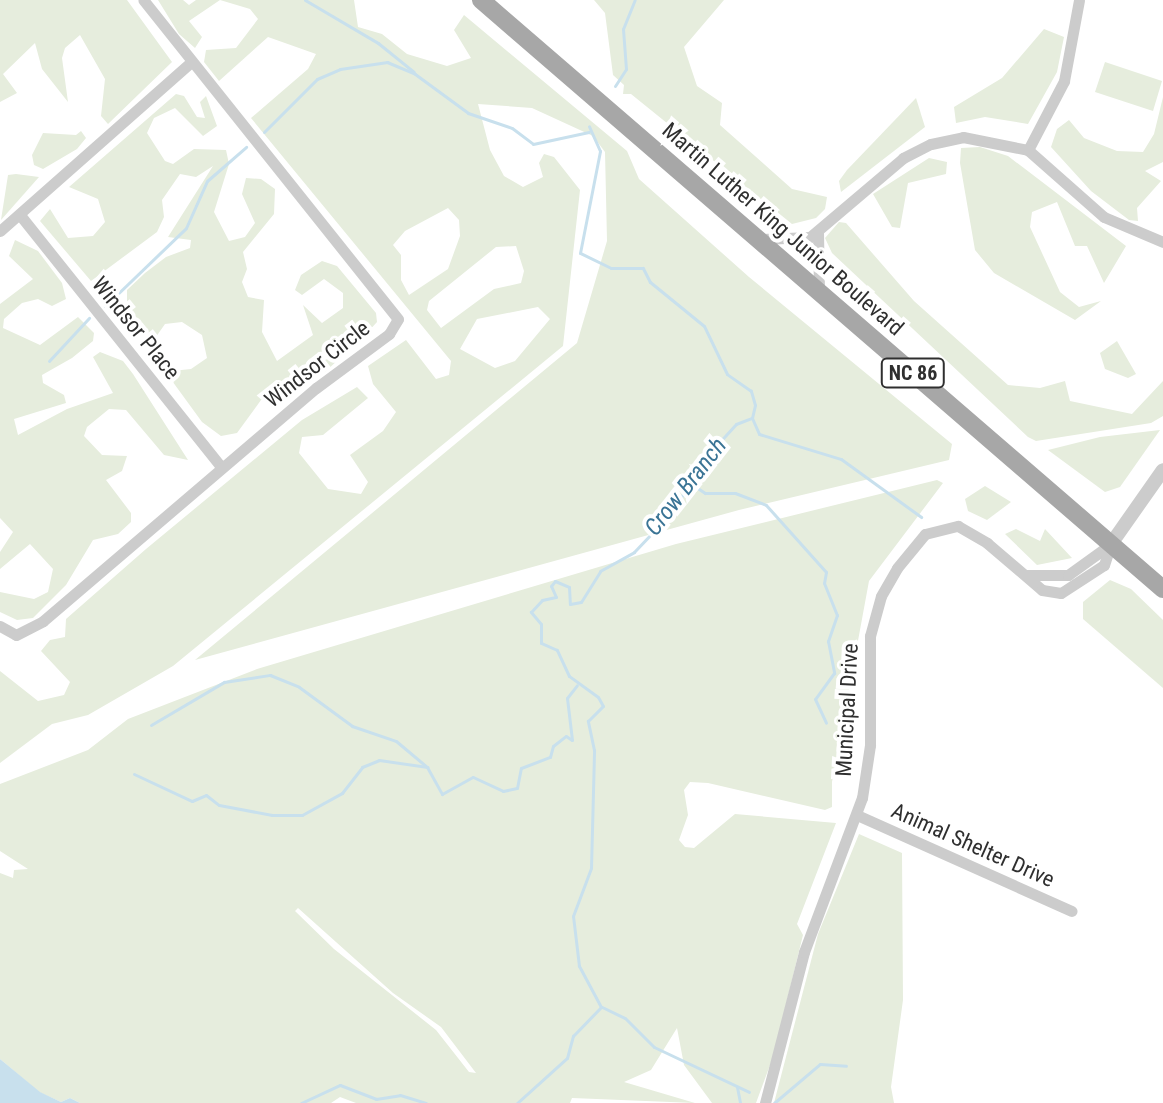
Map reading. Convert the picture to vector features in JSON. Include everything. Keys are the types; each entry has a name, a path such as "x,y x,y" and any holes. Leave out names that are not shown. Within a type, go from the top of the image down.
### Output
{"main road":[{"name":"Martin Luther King Junior Boulevard","path":"481,0 1163,589"}],"street":[{"name":"Windsor Circle","path":"0,626 16,635 31,630 221,467 389,334 398,319 143,0"},
{"path":"1028,150 1064,81 1079,0"},
{"path":"0,231 191,62"},
{"path":"759,239 803,238 818,232 903,158 931,144 982,138 1028,150 1104,217 1163,242"},
{"name":"Windsor Place","path":"20,215 221,467"},
{"path":"818,232 819,291"},
{"path":"1111,544 1163,470"},
{"name":"Municipal Drive","path":"765,1103 804,952 857,815 870,745 870,636 881,596 909,549 935,529 958,526 1049,593 1075,588 1104,565 1111,544"},
{"name":"Animal Shelter Drive","path":"857,815 1072,911"}],"green space":[{"path":"0,0 127,0 172,62 108,124 101,116 105,79 80,35 65,48 62,58 68,102 42,69 35,43 3,74 17,93 0,102"},
{"path":"158,0 183,0 189,5 196,0 220,0 189,21 202,37 195,48 179,34"},
{"path":"220,0 354,0 358,27 382,34 407,54 447,66 471,58 454,30 464,15 627,151 639,179 749,277 952,444 949,460 739,510 195,660 577,343 607,241 605,152 593,136 532,108 478,104 490,150 504,176 523,187 543,177 539,163 544,154 554,157 580,190 563,346 173,666 88,715 52,724 0,763 0,671 38,701 64,695 70,682 41,651 50,640 65,637 66,619 146,549 302,420 357,387 368,398 323,435 302,437 299,453 328,489 361,494 368,482 350,455 383,431 396,412 373,384 368,366 406,340 436,379 449,375 451,361 251,118 308,69 316,54 268,37 219,81 204,62 206,50 236,48 258,19 250,9","holes":["448,208 459,220 460,236 448,269 409,295 401,280 401,255 393,245 405,231","516,246 524,271 521,283 494,289 441,328 427,310 429,301 496,247","538,307 550,319 515,361 495,368 460,349 477,319"]},
{"path":"594,0 724,0 684,47 697,86 722,103 720,125 792,189 827,197 825,209 816,218 792,224 631,94 623,94 624,85 613,75 605,13"},
{"path":"1044,29 1064,37 1057,72 1028,124 985,117 956,123 954,107 1002,78"},
{"path":"1105,62 1162,81 1153,111 1095,92"},
{"path":"176,94 184,96 197,117 205,118 200,102 206,96 217,126 203,136 175,108 154,118 147,133 165,161 173,164 194,149 226,150 229,164 214,212 229,241 245,237 255,223 242,194 246,178 261,179 275,189 274,214 243,252 247,269 242,282 248,297 264,300 262,332 277,361 313,335 303,305 322,323 343,308 343,293 324,279 302,295 295,290 301,275 322,261 337,266 376,313 377,322 325,372 293,378 286,400 261,400 237,433 221,436 202,422 151,352 167,355 172,371 191,369 207,358 202,335 182,322 165,324 151,344 127,307 127,290 145,273 166,257 190,248 191,240 168,237 213,166 196,177 180,174 162,200 164,217 157,232 91,281 40,221 50,209 68,238 93,236 105,222 98,199 69,187"},
{"path":"1163,97 1163,162 1145,171 1161,181 1137,208 1138,221 1129,220 1091,191 1051,147 1057,129 1069,120 1084,138 1117,151 1143,152 1154,134"},
{"path":"916,98 925,127 841,192 839,181 847,170"},
{"path":"81,131 86,138 77,149 43,169 34,165 32,155 43,133 76,135"},
{"path":"980,147 1008,156 1126,246 1104,283 1087,246 1075,246 1057,202 1032,212 1030,227 1060,292 1079,307 1101,301 1075,320 994,273 975,250 960,163 961,148"},
{"path":"929,158 947,162 946,174 908,183 900,228 892,227 873,194"},
{"path":"8,175 39,177 1,220"},
{"path":"839,222 846,223 914,301 1008,385 1040,388 1065,381 1070,401 1132,414 1163,381 1163,416 1151,423 1036,441 1028,437 832,253 825,238"},
{"path":"15,240 38,251 62,283 66,299 52,306 38,299 22,303 4,319 3,328 40,345 78,317 94,333 93,341 72,358 42,375 43,383 64,395 66,403 14,419 18,435 67,409 113,393 93,357 100,352 123,361 188,460 164,455 126,410 109,409 87,427 84,436 102,455 127,456 122,471 106,480 131,513 131,522 118,534 93,540 66,585 33,618 17,620 0,612 0,592 34,599 48,592 53,569 30,544 0,569 0,552 13,532 0,518 0,304 33,279 9,256"},
{"path":"1117,341 1136,374 1128,378 1105,369 1100,353"},
{"path":"1160,430 1120,487 1105,492 1048,450 1100,437"},
{"path":"937,480 943,483 869,581 832,782 832,807 825,810 708,783 690,782 684,790 688,815 679,840 685,847 694,848 735,814 836,823 797,924 803,935 773,1057 756,1103 712,1103 684,1065 677,1028 651,1070 624,1082 695,1103 572,1098 570,1103 356,1103 340,1097 331,1103 80,1103 70,1098 61,1102 39,1092 0,1059 0,873 13,878 14,870 28,869 0,851 0,784 88,750 128,719 257,669 676,544","holes":["298,908 393,993 441,1027 476,1073 469,1072 436,1030 334,949 295,911"]},
{"path":"985,486 1011,502 987,520 968,511 965,499"},
{"path":"1016,529 1040,541 1045,529 1072,558 1037,565 1005,534"},
{"path":"1110,580 1131,589 1163,620 1163,688 1083,619 1083,602"},
{"path":"859,834 902,853 903,1000 891,1087 894,1103 774,1103 818,934"}],"water":[{"path":"0,1059 40,1092 61,1102 70,1098 80,1103 0,1103"}],"waterway":[{"path":"305,0 378,43 414,72"},
{"name":"Crow Branch","path":"615,86 626,69 623,29 635,0"},
{"path":"264,132 317,79 340,69 387,62 415,74 468,113 512,128 533,144 589,132"},
{"name":"Crow Branch","path":"517,1103 567,1058 573,1036 601,1007 579,966 573,916 591,868 594,750 588,721 603,706 598,697 569,676 557,650 541,643 541,624 531,612 542,600 556,597 551,586 555,581 569,587 570,604 581,602 600,571 634,552 672,512 705,458 736,424 752,418 755,405 751,391 727,374 704,326 650,282 643,268 611,268 580,253 600,151 589,126"},
{"path":"105,306 186,228 207,181 246,147"},
{"path":"49,361 89,318"},
{"path":"752,418 759,434 841,459 921,517"},
{"path":"690,483 705,493 735,493 766,505 826,572 824,583 837,615 828,641 834,673 815,699 826,723"},
{"path":"151,725 224,682 270,675 299,687 352,726 396,741 426,766"},
{"path":"134,774 192,801 206,795 219,805 272,815 302,815 342,793 362,767 379,760 427,767 442,794 473,777 503,791 517,788 521,768 550,757 553,746 566,736 572,740 567,698 577,685"},
{"path":"602,1007 625,1018 654,1047 749,1092"},
{"path":"774,1103 820,1064 846,1066"},
{"name":"Crow Branch","path":"301,1103 340,1085 376,1099 400,1095 426,1103"},
{"path":"737,1087 740,1103"}]}
